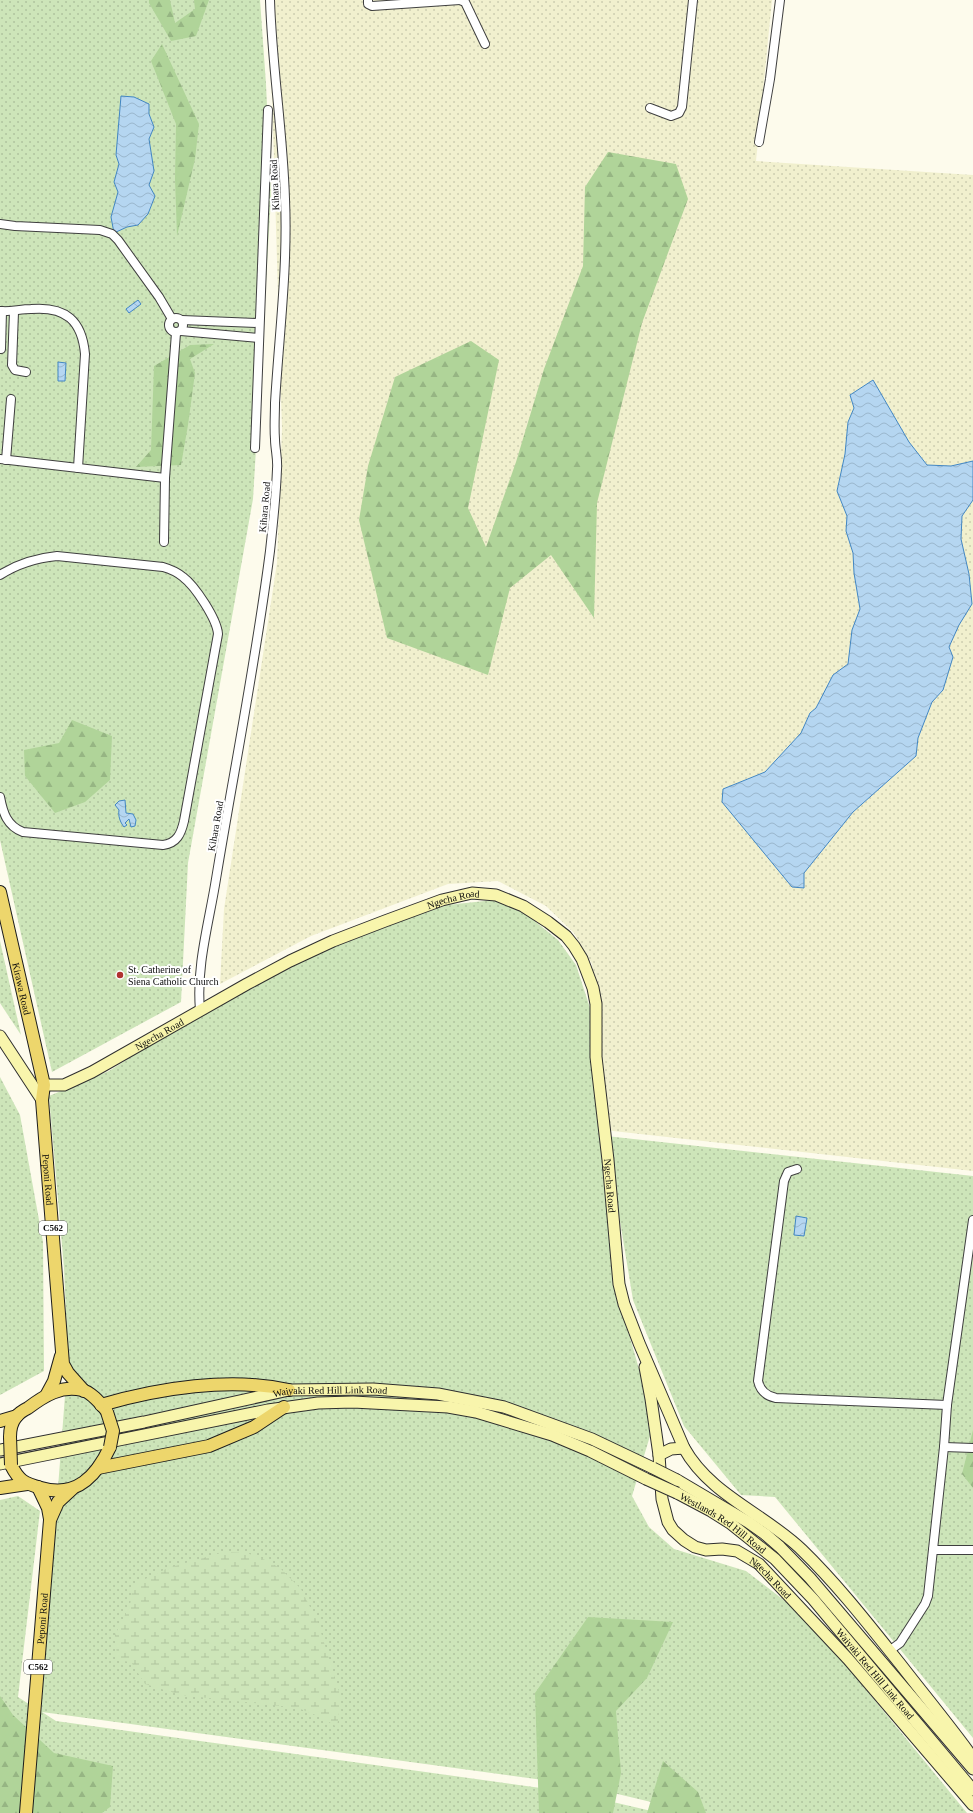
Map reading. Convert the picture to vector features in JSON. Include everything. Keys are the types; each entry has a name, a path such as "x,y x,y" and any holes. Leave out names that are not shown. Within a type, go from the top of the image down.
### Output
{"main road":[{"name":"Kirawa Road","path":"0,892 44,1085"},
{"name":"Ngecha Road","path":"44,1085 64,1085 92,1072 247,984 313,950 442,900 472,893 496,895 523,906 548,922 566,936 574,946 585,966 593,988 596,1004 596,1057 608,1160 619,1284 624,1304 639,1343 684,1448 691,1460 708,1478 745,1508 776,1528 802,1550 833,1582 973,1758"},
{"path":"0,1036 42,1100"},
{"path":"42,1100 44,1085"},
{"name":"Peponi Road","path":"42,1100 63,1364 68,1373 84,1391 104,1408 113,1431 110,1447 98,1468 87,1480 72,1489 58,1502 50,1520"},
{"name":"Ngecha Road","path":"639,1343 652,1399 664,1511 668,1522 678,1535 690,1544 706,1550 722,1549 738,1551 759,1564 958,1779 973,1805"},
{"name":"Peponi Road","path":"47,1394 54,1381 62,1355"},
{"path":"104,1408 190,1387 257,1385 289,1390"},
{"name":"Waiyaki Red Hill Link Road","path":"0,1450 151,1421 289,1390 373,1389 414,1391 478,1401 510,1410 585,1436 653,1468"},
{"path":"0,1421 17,1416 47,1394 65,1390 84,1391"},
{"name":"Waiyaki Red Hill Link Road","path":"6,1464 203,1422 284,1407 318,1403 353,1402 441,1407 476,1412 552,1435 590,1451 646,1479"},
{"path":"98,1468 209,1446 254,1427 284,1407"},
{"path":"6,1464 12,1424 17,1416"},
{"path":"659,1455 671,1450 684,1448"},
{"name":"Peponi Road","path":"6,1464 19,1478 33,1486 48,1508 50,1520 26,1813"},
{"name":"Westlands Red Hill Road","path":"653,1468 677,1480 748,1522 780,1547"},
{"name":"Westlands Red Hill Road","path":"646,1479 711,1511 730,1523 775,1559"},
{"path":"0,1488 33,1486 56,1491 72,1489"},
{"name":"Waiyaki Red Hill Link Road","path":"780,1547 810,1578 973,1769"},
{"name":"Waiyaki Red Hill Link Road","path":"775,1559 812,1600 958,1779 973,1790"}],"street":[{"name":"Kihara Road","path":"200,1010 198,990 202,955 216,880 223,830 235,772 267,572 278,467 274,438 285,250 285,198 281,127 271,35 270,0"},
{"path":"368,0 368,4 372,6 460,0 465,2 484,44"},
{"path":"650,108 671,116 679,113 682,107 694,0"},
{"path":"759,142 770,79 780,0"},
{"path":"255,448 268,110"},
{"path":"0,224 100,230 112,234 159,296 172,319"},
{"path":"0,349 1,311 14,312 29,309 50,309 63,313 74,320 80,328 84,340 85,354 78,468"},
{"path":"14,312 13,368 19,372 26,372"},
{"path":"259,338 172,331 169,327 169,322 172,319 178,318 182,320 260,323"},
{"path":"164,542 165,478 178,332 183,327 182,320"},
{"path":"11,399 3,460 165,478"},
{"path":"0,575 9,569 28,562 57,556 163,567 178,573 188,582 215,620 218,634 184,821 179,836 176,840 163,845 23,832 15,829 8,821 3,812 0,797"},
{"path":"797,1169 788,1172 784,1181 758,1380 759,1386 765,1393 776,1398 947,1405"},
{"path":"889,1651 900,1643 925,1604 928,1596 947,1405 973,1220"},
{"path":"944,1447 973,1448"},
{"path":"933,1550 973,1550"}],"green space":[{"path":"0,0 260,0 266,84 271,198 253,499 188,863 181,1002 52,1072 0,840"},
{"path":"149,0 170,0 175,23 195,9 194,0 209,0 196,36 171,41 149,3"},
{"path":"265,0 772,0 756,161 973,175 973,461 951,466 927,465 909,442 873,380 850,395 854,408 848,422 845,454 837,490 847,516 846,531 853,553 854,573 860,609 852,630 848,664 833,675 816,708 810,713 801,733 765,772 723,789 804,888 804,873 853,812 916,756 918,738 932,702 943,690 949,647 959,625 972,604 969,574 961,539 962,516 973,500 973,1171 604,1130 592,964 574,933 546,906 498,881 448,884 311,936 220,984 224,909 277,563 282,429 272,93 271,94 273,85"},
{"path":"162,44 199,124 195,159 177,236 175,179 176,124 151,61"},
{"path":"608,152 676,164 688,199 642,323 597,503 594,618 551,555 510,588 488,675 387,638 359,520 368,466 395,377 471,341 499,360 468,508 486,547 516,462 544,369 583,266 585,187"},
{"path":"214,344 190,359 195,373 181,465 136,467 151,450 154,366 190,345"},
{"path":"72,720 112,736 110,780 85,802 55,813 25,776 24,750 59,743"},
{"path":"494,900 526,914 558,940 576,965 590,1008 614,1282 643,1383 650,1436 632,1496 649,1527 674,1549 746,1571 789,1604 827,1642 967,1813 697,1813 580,1785 42,1712 56,1721 570,1792 660,1813 0,1813 0,1500 18,1496 40,1511 18,1697 41,1712 68,1356 64,1268 49,1096 109,1071 173,1030 314,950 447,905"},
{"path":"0,941 21,1035 0,1003"},
{"path":"0,1077 20,1115 43,1242 44,1371 0,1395"},
{"path":"606,1136 973,1176 973,1738 775,1497 741,1495 684,1426 633,1300"},
{"path":"973,1430 973,1488 962,1474"},
{"path":"224,1552 247,1553 268,1561 281,1569 301,1589 318,1623 341,1698 337,1727 323,1718 298,1708 181,1695 145,1684 131,1662 123,1661 117,1656 115,1635 130,1605 133,1585 168,1568"},
{"path":"588,1617 673,1622 647,1678 616,1711 621,1773 613,1813 539,1813 535,1693"},
{"path":"0,1696 13,1715 54,1753 113,1766 110,1807 102,1813 0,1813"},
{"path":"663,1761 698,1792 706,1813 647,1813"}],"water":[{"path":"121,96 134,97 149,104 149,114 154,127 149,139 154,171 149,185 155,196 148,214 138,225 127,227 114,233 111,217 118,192 114,182 119,164 116,155"},
{"path":"138,300 141,304 129,313 126,309"},
{"path":"58,362 66,363 65,381 58,381"},
{"path":"873,380 909,442 927,465 951,466 973,461 973,500 962,516 961,539 969,574 972,604 959,625 949,647 953,657 943,690 932,702 918,738 916,756 853,812 804,873 804,888 792,887 722,802 723,789 765,772 801,733 810,713 816,708 833,675 848,664 852,630 860,609 854,573 853,553 846,531 847,516 837,491 845,454 848,422 854,408 850,395"},
{"path":"125,800 126,813 133,814 136,820 135,826 131,827 129,819 125,823 127,825 124,827 120,821 119,810 115,805 119,801"},
{"path":"796,1216 807,1218 804,1236 794,1235"}],"place":[{"name":"St. Catherine of Siena Catholic Church","path":"120,975"}]}
